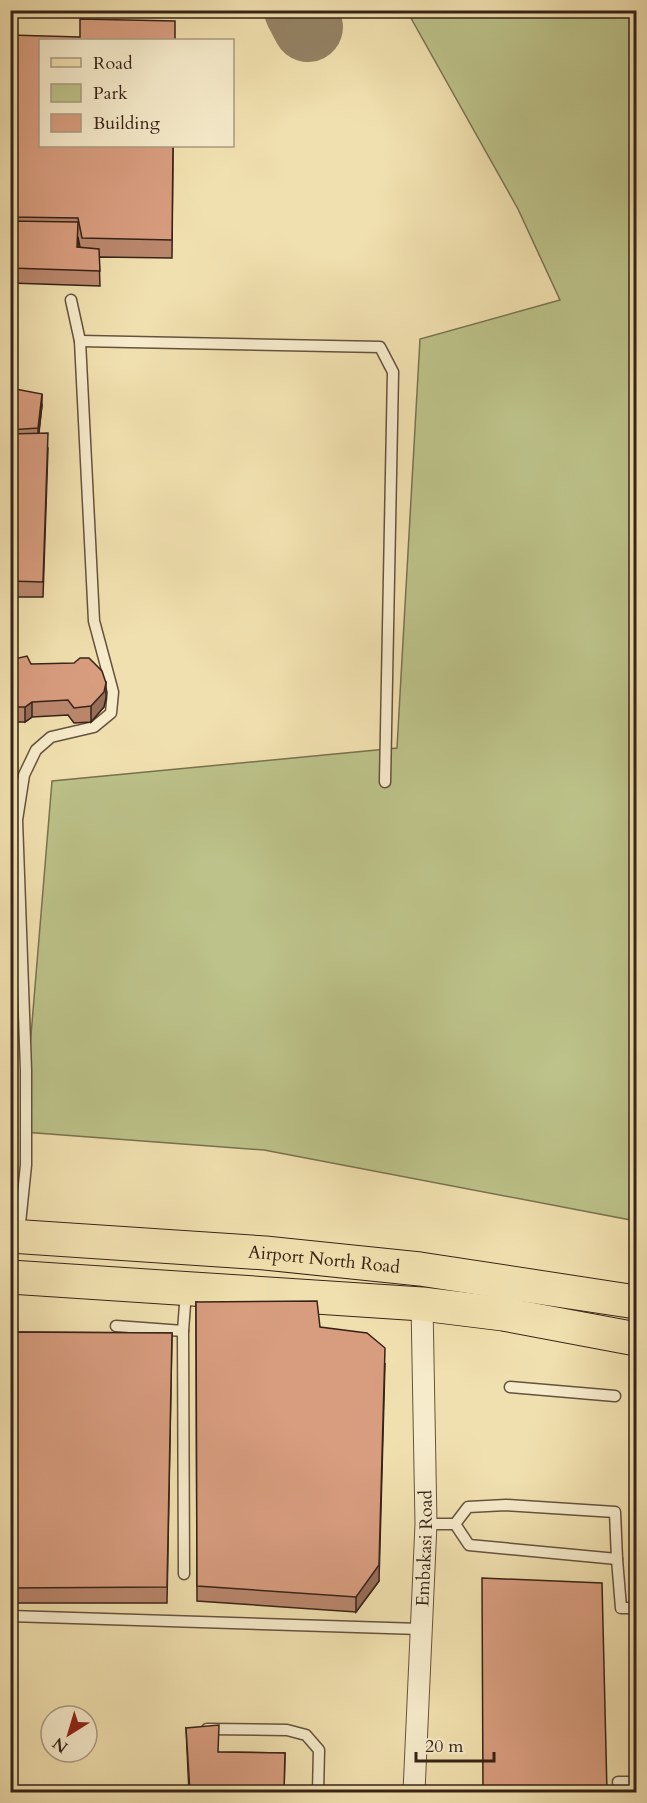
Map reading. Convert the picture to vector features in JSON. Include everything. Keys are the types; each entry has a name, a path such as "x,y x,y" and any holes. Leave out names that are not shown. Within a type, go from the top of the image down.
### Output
{"main road":[{"name":"Airport North Road","path":"14,1236 265,1253 420,1269 636,1302"},
{"name":"Airport North Road","path":"10,1276 422,1304 503,1314 636,1339"}],"street":[{"name":"Embakasi Road","path":"414,1792 426,1524 422,1304"}],"lane":[{"path":"14,1236 26,1165 26,1070 17,820 24,775 36,750 51,737 94,727 111,713 113,692 94,621 80,341 71,300"},
{"path":"80,341 380,347 393,372 385,782"},
{"path":"184,1574 183,1331 186,1288"},
{"path":"116,1326 183,1331"},
{"path":"510,1387 615,1396"},
{"path":"455,1524 468,1507 550,1506 615,1512 621,1608 636,1608"},
{"path":"426,1524 455,1524"},
{"path":"455,1524 469,1545 617,1559"},
{"path":"10,1616 420,1629"},
{"path":"199,1728 287,1730 306,1735 319,1750 318,1792"},
{"path":"618,1782 636,1782"}],"green space":[{"path":"407,11 636,11 636,1221 264,1150 23,1132 52,781 397,748 420,339 560,300 518,209"}],"building":[{"path":"80,19 175,21 175,39 39,39 39,147 173,147 172,240 82,238 78,218 10,217 10,35 80,37"},
{"path":"10,221 78,222 77,247 99,249 100,271 10,268"},
{"path":"10,388 42,394 38,428 10,430"},
{"path":"48,433 43,582 10,581 10,434"},
{"path":"27,656 31,664 74,663 80,658 89,658 102,671 106,683 104,692 91,706 74,708 68,700 32,702 25,707 10,704 10,660"},
{"path":"317,1301 320,1327 367,1333 385,1348 379,1565 356,1597 197,1586 196,1302"},
{"path":"10,1332 172,1333 167,1587 10,1588"},
{"path":"482,1578 602,1583 607,1792 483,1792"},
{"path":"219,1725 218,1752 285,1753 284,1792 190,1792 186,1728"}],"taxiway":[{"path":"299,10 308,27"}]}
